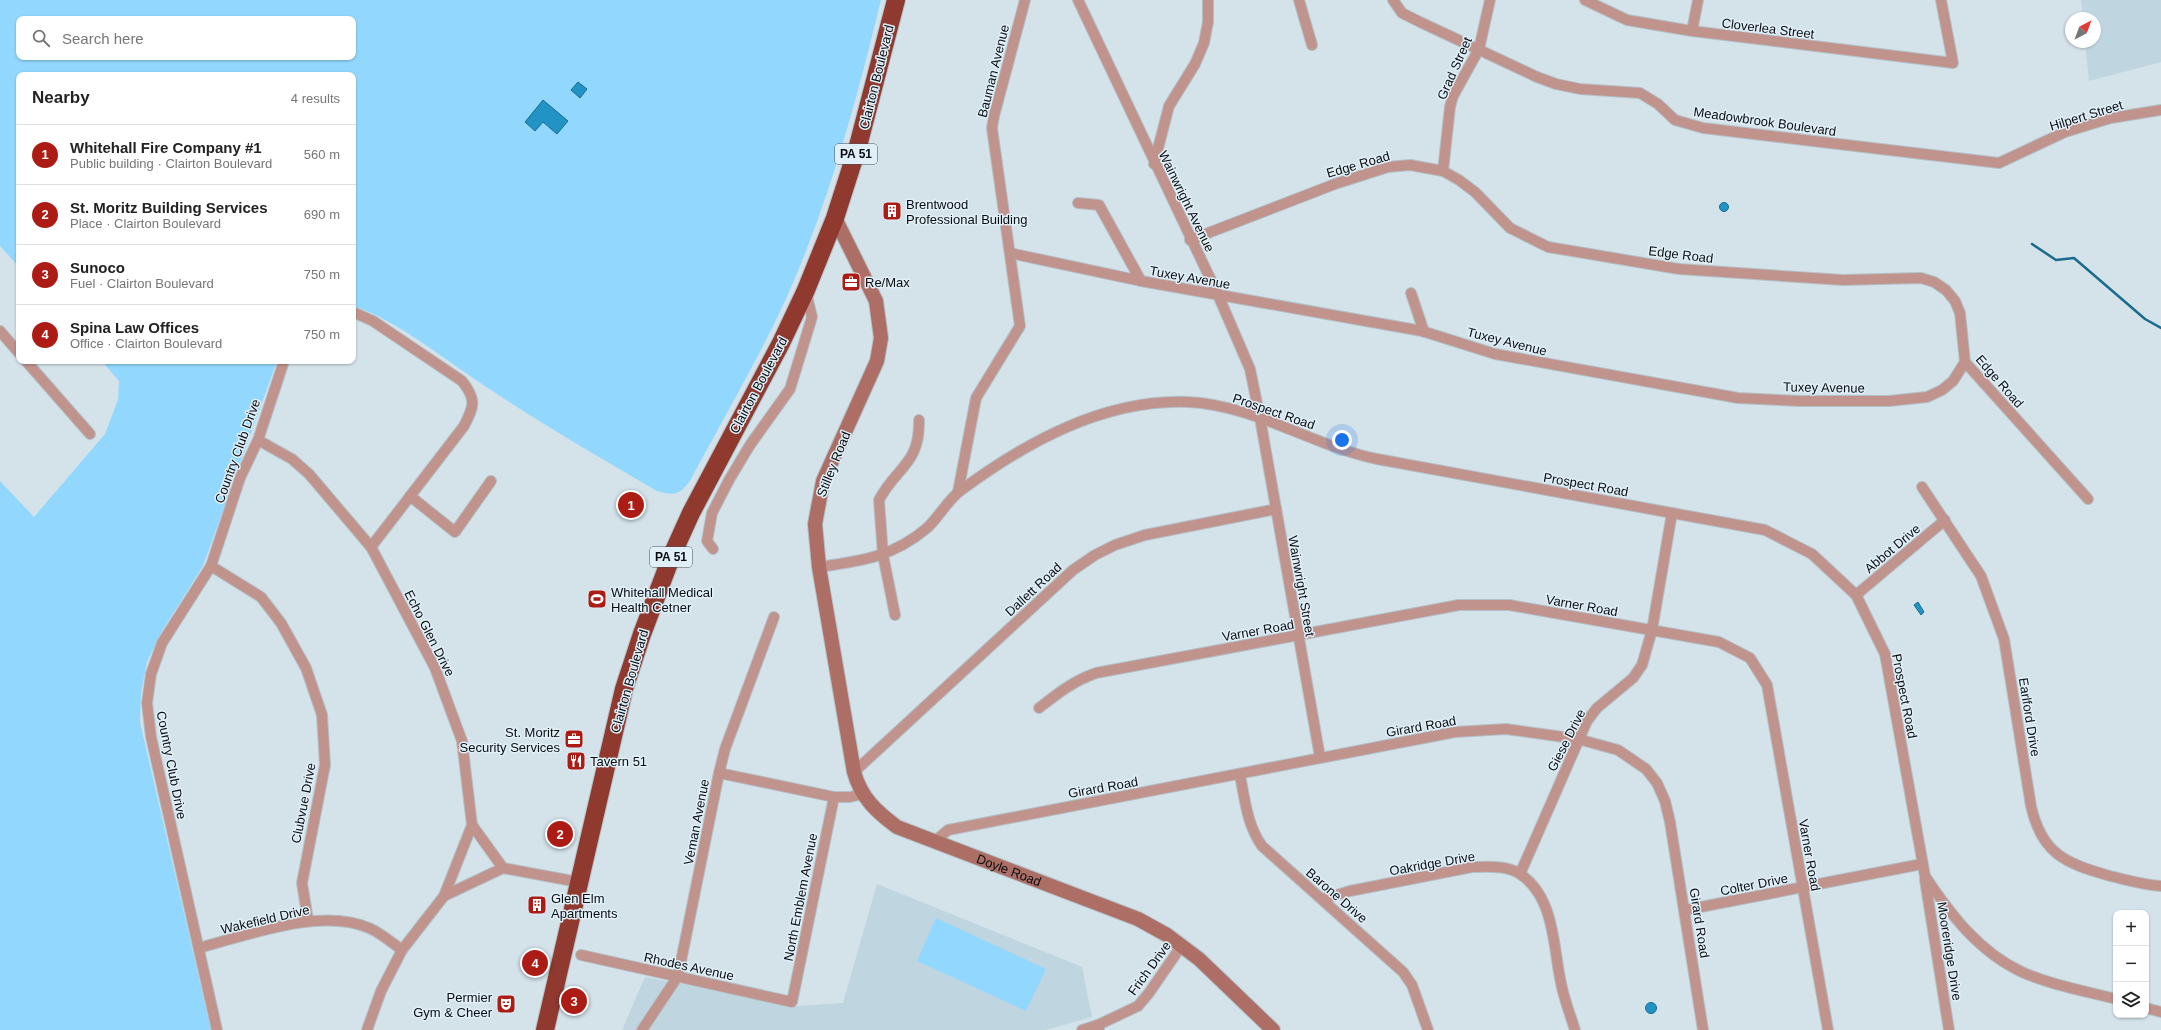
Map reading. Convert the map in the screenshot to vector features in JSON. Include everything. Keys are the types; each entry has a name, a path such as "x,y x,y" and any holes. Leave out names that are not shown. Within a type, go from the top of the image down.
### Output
{"highway":[{"name":"Clairton Boulevard","path":"545,1030 578,882 624,689 658,590 691,513 781,342 806,290 835,218 858,146 896,0"}],"street":[{"name":"Bauman Avenue","path":"958,492 976,398 1020,326 992,128 1025,0"},
{"name":"Wainwright Avenue","path":"1078,0 1190,240 1218,295 1250,370 1260,418"},
{"path":"1154,164 1170,106 1195,64 1204,43 1208,22 1208,0"},
{"path":"1300,0 1312,45"},
{"name":"Meadowbrook Boulevard","path":"1393,0 1402,13 1556,84 1580,89 1640,93 1658,104 1675,120 1688,124 1999,163"},
{"name":"Grad Street","path":"1443,171 1450,107 1453,96 1479,49 1490,0"},
{"name":"Cloverlea Street","path":"1586,0 1627,20 1692,32 1953,63 1941,0"},
{"path":"1692,32 1698,0"},
{"name":"Hilpert Street","path":"1999,163 2065,132 2111,118 2161,110"},
{"name":"Edge Road","path":"1190,240 1335,184 1388,167 1410,166 1443,171 1475,192 1510,228 1548,247 1679,269 1843,280 1921,278 1934,282 1946,290 1960,313 1965,362 2088,499"},
{"path":"1078,202 1099,205 1141,281"},
{"name":"Stilley Road","path":"835,218 876,301 881,338 877,361 822,487 815,524 819,567 854,772 863,794"},
{"name":"Tuxey Avenue","path":"1010,253 1141,281 1424,332 1495,354 1738,398 1800,401 1889,401 1927,397 1942,390 1953,381 1965,362"},
{"name":"Clairton Boulevard","path":"713,549 706,541 712,514 750,445 790,388 812,318 806,290"},
{"path":"1411,293 1424,332"},
{"path":"356,313 373,321 462,381 472,393 473,408 464,426 371,547"},
{"path":"0,331 16,349"},
{"path":"29,364 90,434"},
{"name":"Country Club Drive","path":"217,1030 151,737 147,703 151,674 162,643 211,566 240,478 258,440 283,364"},
{"name":"Prospect Road","path":"819,567 866,560 884,555 904,544 927,528 958,492 1030,445 1088,418 1122,408 1159,403 1188,402 1216,405 1260,418 1358,455 1765,530 1812,554 1856,595 1885,654 1925,876 1954,918 1973,938 1998,958 2021,971 2046,980 2113,998"},
{"name":"Wainwright Street","path":"1260,418 1320,757"},
{"path":"894,615 884,555 879,500 908,464 914,454 919,434 919,420"},
{"name":"Echo Glen Drive","path":"258,440 292,459 309,474 371,547 435,668 462,741 472,825 444,896 402,950 381,991 367,1030"},
{"path":"410,496 455,532 491,481"},
{"name":"Earlford Drive","path":"1922,487 1981,576 2004,639 2030,806 2034,824 2043,840 2058,855 2075,866 2144,885 2161,886"},
{"name":"Dallett Road","path":"854,772 1073,570 1095,555 1115,545 1145,535 1276,509"},
{"name":"Giese Drive","path":"1520,874 1587,721 1597,708 1633,678 1642,665 1652,630 1672,513"},
{"name":"Abbot Drive","path":"1856,595 1945,520"},
{"name":"Clubvue Drive","path":"211,566 261,597 281,623 306,668 322,715 325,765 302,884 308,920"},
{"name":"Varner Road","path":"1039,708 1065,687 1079,679 1096,673 1298,636 1459,604 1509,605 1719,642 1750,658 1768,685 1802,888 1828,1030"},
{"name":"Veman Avenue","path":"642,1030 678,976 719,772 725,749 774,617"},
{"name":"Girard Road","path":"934,842 948,830 1240,775 1320,757 1455,732 1482,729 1506,729 1578,739 1618,750 1646,769 1658,783 1670,822 1703,1030"},
{"path":"719,772 834,797 850,797 863,794"},
{"name":"Barone Drive","path":"1240,775 1250,822 1255,836 1262,846 1403,972 1412,985 1428,1030"},
{"name":"Doyle Road","path":"863,794 871,805 897,827 1138,919 1182,945 1273,1030"},
{"name":"North Emblem Avenue","path":"792,1002 834,797"},
{"path":"472,825 503,868"},
{"name":"Colter Drive","path":"1685,910 1922,864"},
{"name":"Oakridge Drive","path":"1323,899 1350,891 1472,867 1492,866 1507,869 1520,874 1532,886 1546,907 1550,920 1561,986 1575,1030"},
{"path":"444,896 503,868 578,882"},
{"name":"Mooreridge Drive","path":"1925,876 1949,1030"},
{"name":"Wakefield Drive","path":"199,948 308,920 339,920 369,928 402,950"},
{"name":"Frich Drive","path":"1099,1027 1138,1006 1149,994 1182,945"},
{"name":"Rhodes Avenue","path":"581,955 792,1002"},
{"path":"2149,1009 2161,1012"},
{"path":"1082,1030 1099,1027"}],"shaded area":[{"path":"0,0 881,0 844,140 809,244 795,278 759,355 691,479 684,488 677,493 673,494 657,491 530,415 404,331 370,312 356,307 356,72 16,72 16,264 0,246"},
{"path":"2081,0 2161,0 2161,62 2089,81 2086,48 2101,48 2101,12 2082,12"},
{"path":"578,82 587,89 580,98 571,90"},
{"path":"543,100 568,121 557,134 543,122 535,131 525,122"},
{"path":"1724,202 1729,207 1724,212 1719,207"},
{"path":"105,364 276,364 203,566 162,631 147,662 141,693 140,722 211,1030 0,1030 0,481 34,517 105,434 118,400 119,381"},
{"path":"1918,602 1924,612 1921,615 1914,605"},
{"path":"877,884 1082,967 1092,1017 1046,1030 622,1030 645,977 798,1006 843,1003"},
{"path":"936,918 1046,969 1026,1011 917,961"},
{"path":"1649,1003 1653,1003 1655,1004 1655,1012 1649,1013 1646,1010 1646,1006"}],"waterway":[{"path":"2032,244 2056,260 2074,258 2145,319 2161,328"}],"place":[{"name":"Brentwood Professional Building","path":"892,211"},
{"name":"Re/Max","path":"851,282"},
{"name":"Whitehall Fire Company #1","path":"631,505"},
{"name":"Whitehall Medical Health Cetner","path":"597,599"},
{"name":"St. Moritz Security Services","path":"574,739"},
{"name":"Tavern 51","path":"576,761"},
{"name":"St. Moritz Building Services","path":"560,834"},
{"name":"Glen Elm Apartments","path":"537,905"},
{"name":"Spina Law Offices","path":"535,963"},
{"name":"Sunoco","path":"574,1001"},
{"name":"Permier Gym & Cheer","path":"506,1004"}]}
